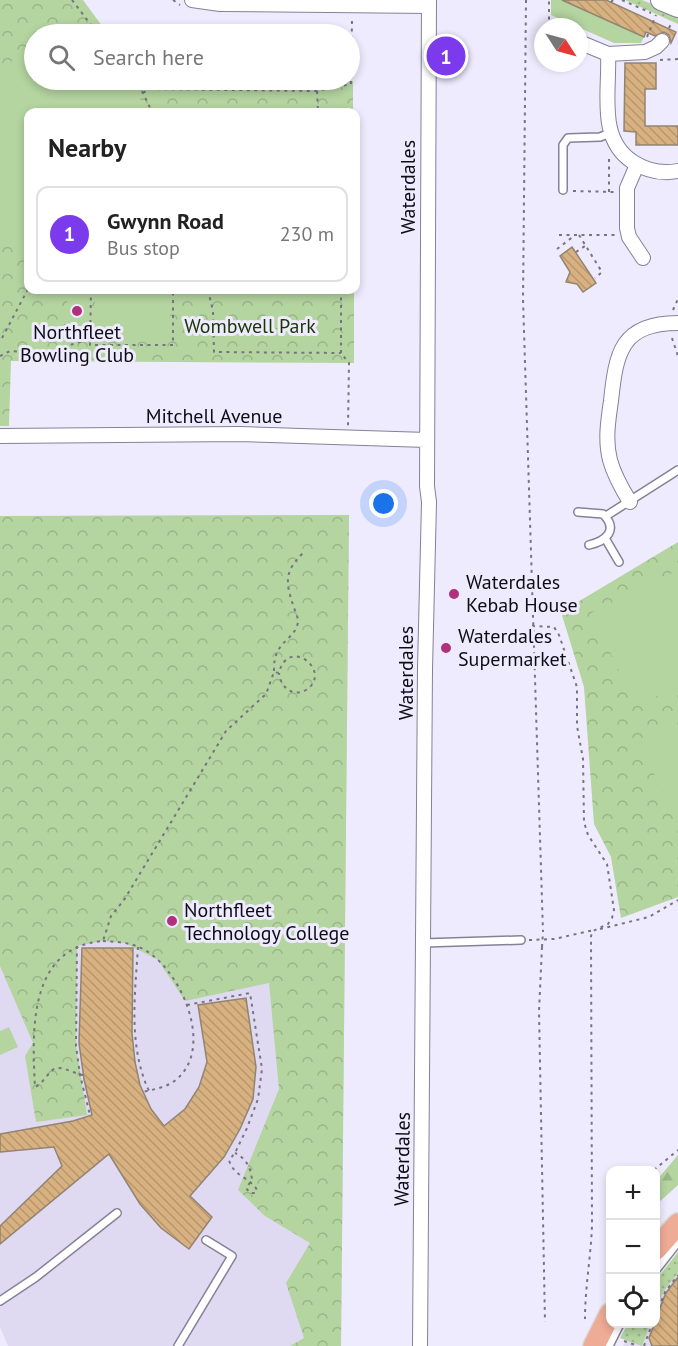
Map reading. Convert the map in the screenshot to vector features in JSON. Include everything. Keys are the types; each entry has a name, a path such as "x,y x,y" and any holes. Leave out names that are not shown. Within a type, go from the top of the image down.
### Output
{"main road":[{"path":"661,0 675,15"},
{"path":"660,1240 670,1217"},
{"path":"594,1346 606,1322"}],"street":[{"path":"189,3 429,3"},
{"name":"Waterdales","path":"420,1346 425,669 429,529 427,440 429,3"},
{"path":"588,46 608,54 645,52 662,41"},
{"path":"608,54 610,133 618,149 637,165 653,171 678,171"},
{"path":"637,165 627,188 627,228 629,236 643,258"},
{"path":"630,502 614,473 607,444 616,360 627,342 642,329 674,318"},
{"name":"Mitchell Avenue","path":"0,436 239,434 427,440"}],"lane":[{"path":"566,191 563,144 568,138 600,137 610,133"},
{"path":"606,516 678,470"},
{"path":"578,512 602,514 606,516 611,528 600,542 589,545"},
{"path":"604,538 619,562"},
{"path":"423,943 521,940"},
{"path":"0,1301 117,1213"},
{"path":"178,1346 232,1256 206,1239"},
{"path":"660,1265 678,1242"},
{"path":"609,1346 618,1328"}],"path":[{"path":"72,0 90,24"},
{"path":"172,0 189,3"},
{"path":"549,0 549,18"},
{"path":"526,2 523,300 543,933 539,1011 545,1322"},
{"path":"352,4 352,24"},
{"path":"669,28 675,15"},
{"path":"140,90 150,108"},
{"path":"142,93 147,90"},
{"path":"232,90 321,90"},
{"path":"316,91 318,108"},
{"path":"566,191 609,192 609,151"},
{"path":"559,235 618,235 619,232"},
{"path":"557,249 574,235"},
{"path":"579,235 602,272 595,278"},
{"path":"576,252 585,246"},
{"path":"2,338 25,294"},
{"path":"90,294 90,345 173,345 173,294"},
{"path":"209,294 213,311 214,352 341,353"},
{"path":"342,294 341,353 349,363 348,438"},
{"path":"674,318 678,299"},
{"path":"67,325 65,325 65,338 78,341"},
{"path":"668,334 674,340 678,356"},
{"path":"0,356 10,351 58,354 78,341 90,339"},
{"path":"102,941 111,916 124,900 219,741 226,731 266,694 274,672 278,649 297,625 298,619 287,588 287,580 291,567 303,554"},
{"path":"532,626 554,627 559,634 574,676 577,687 577,726 583,759 584,822 588,835 607,864 614,910 608,924 596,930 591,936 590,945 592,1225 591,1252 585,1292 585,1319"},
{"path":"297,656 312,665 314,675 313,681 306,689 296,692 281,684 279,673 287,659 297,656"},
{"path":"274,672 279,673"},
{"path":"521,940 554,939 649,917 678,900"},
{"path":"82,1075 57,1068 35,1087 33,1049 40,993 45,977 62,956 77,946 89,942 125,942 138,947 169,970 187,1005 192,1026 190,1060 177,1078 163,1087 144,1092"},
{"path":"77,946 76,1046 90,1116"},
{"path":"138,947 135,1025 137,1059 149,1091"},
{"path":"187,1005 250,993 262,1069 258,1099 235,1153 229,1160 234,1170 250,1183 251,1172 247,1162 235,1153"},
{"path":"659,1166 678,1150"},
{"path":"226,1153 232,1157"},
{"path":"660,1305 665,1292 678,1275"},
{"path":"644,1346 650,1328"},
{"path":"621,1339 638,1346"}],"shaded area":[{"name":"Northfleet Technology College","path":"349,515 341,1346 8,1346 0,1327 0,516"},
{"path":"678,1264 678,1346 623,1346 634,1328 660,1328 660,1287"}],"green space":[{"name":"Wombwell Park","path":"0,0 83,0 101,24 24,24 24,90 353,90 353,108 24,108 24,294 354,294 354,363 11,361 9,426 0,426"},
{"path":"551,0 562,0 644,37 641,43 614,43 588,31 588,18 558,18 551,15"},
{"path":"625,0 642,0 678,15 678,24"},
{"path":"24,56 24,90 135,90 146,108 24,108 24,245 0,234 0,68"},
{"name":"Northfleet Bowling Club","path":"67,294 88,294 88,337 67,337"},
{"path":"95,294 170,294 170,342 95,341"},
{"name":"Northfleet Technology College","path":"349,515 341,1346 290,1346 304,1338 286,1283 310,1243 265,1216 238,1190 279,1089 269,983 185,1001 158,960 125,943 102,941 77,946 76,1046 87,1115 36,1122 25,1056 33,1043 0,966 0,516"},
{"path":"678,542 678,897 621,918 611,857 594,824 584,687 561,612"},
{"path":"678,570 678,686 636,706 591,613"},
{"path":"678,725 678,824 639,743"},
{"path":"9,1027 18,1047 0,1055 0,1031"},
{"path":"678,1155 678,1185 660,1201 660,1176"},
{"path":"678,1252 678,1273 663,1292 660,1300 660,1275"},
{"path":"626,1328 649,1328 642,1346 620,1338"}],"building":[{"path":"562,0 606,0 676,32 671,43 669,35 664,32 655,36 646,32 644,37"},
{"path":"625,63 656,63 656,89 645,89 645,126 678,126 678,145 636,145 636,132 624,131"},
{"path":"572,247 596,283 583,292 577,284 566,282 570,272 560,256"},
{"path":"82,948 133,948 132,1033 135,1062 140,1085 151,1109 164,1126 185,1109 199,1087 207,1062 198,1005 246,998 256,1067 253,1099 224,1157 190,1196 212,1217 189,1249 161,1228 140,1204 109,1154 0,1244 0,1226 62,1166 54,1147 0,1152 0,1134 73,1121 92,1115 79,1043"},
{"path":"678,1277 678,1346 652,1346 649,1338 653,1328 660,1328 660,1308 666,1293"}],"place":[{"name":"Gwynn Road","path":"446,56"},
{"name":"Northfleet Bowling Club","path":"77,311"},
{"name":"Waterdales Kebab House","path":"454,594"},
{"name":"Waterdales Supermarket","path":"446,648"},
{"name":"Northfleet Technology College","path":"172,921"}]}
